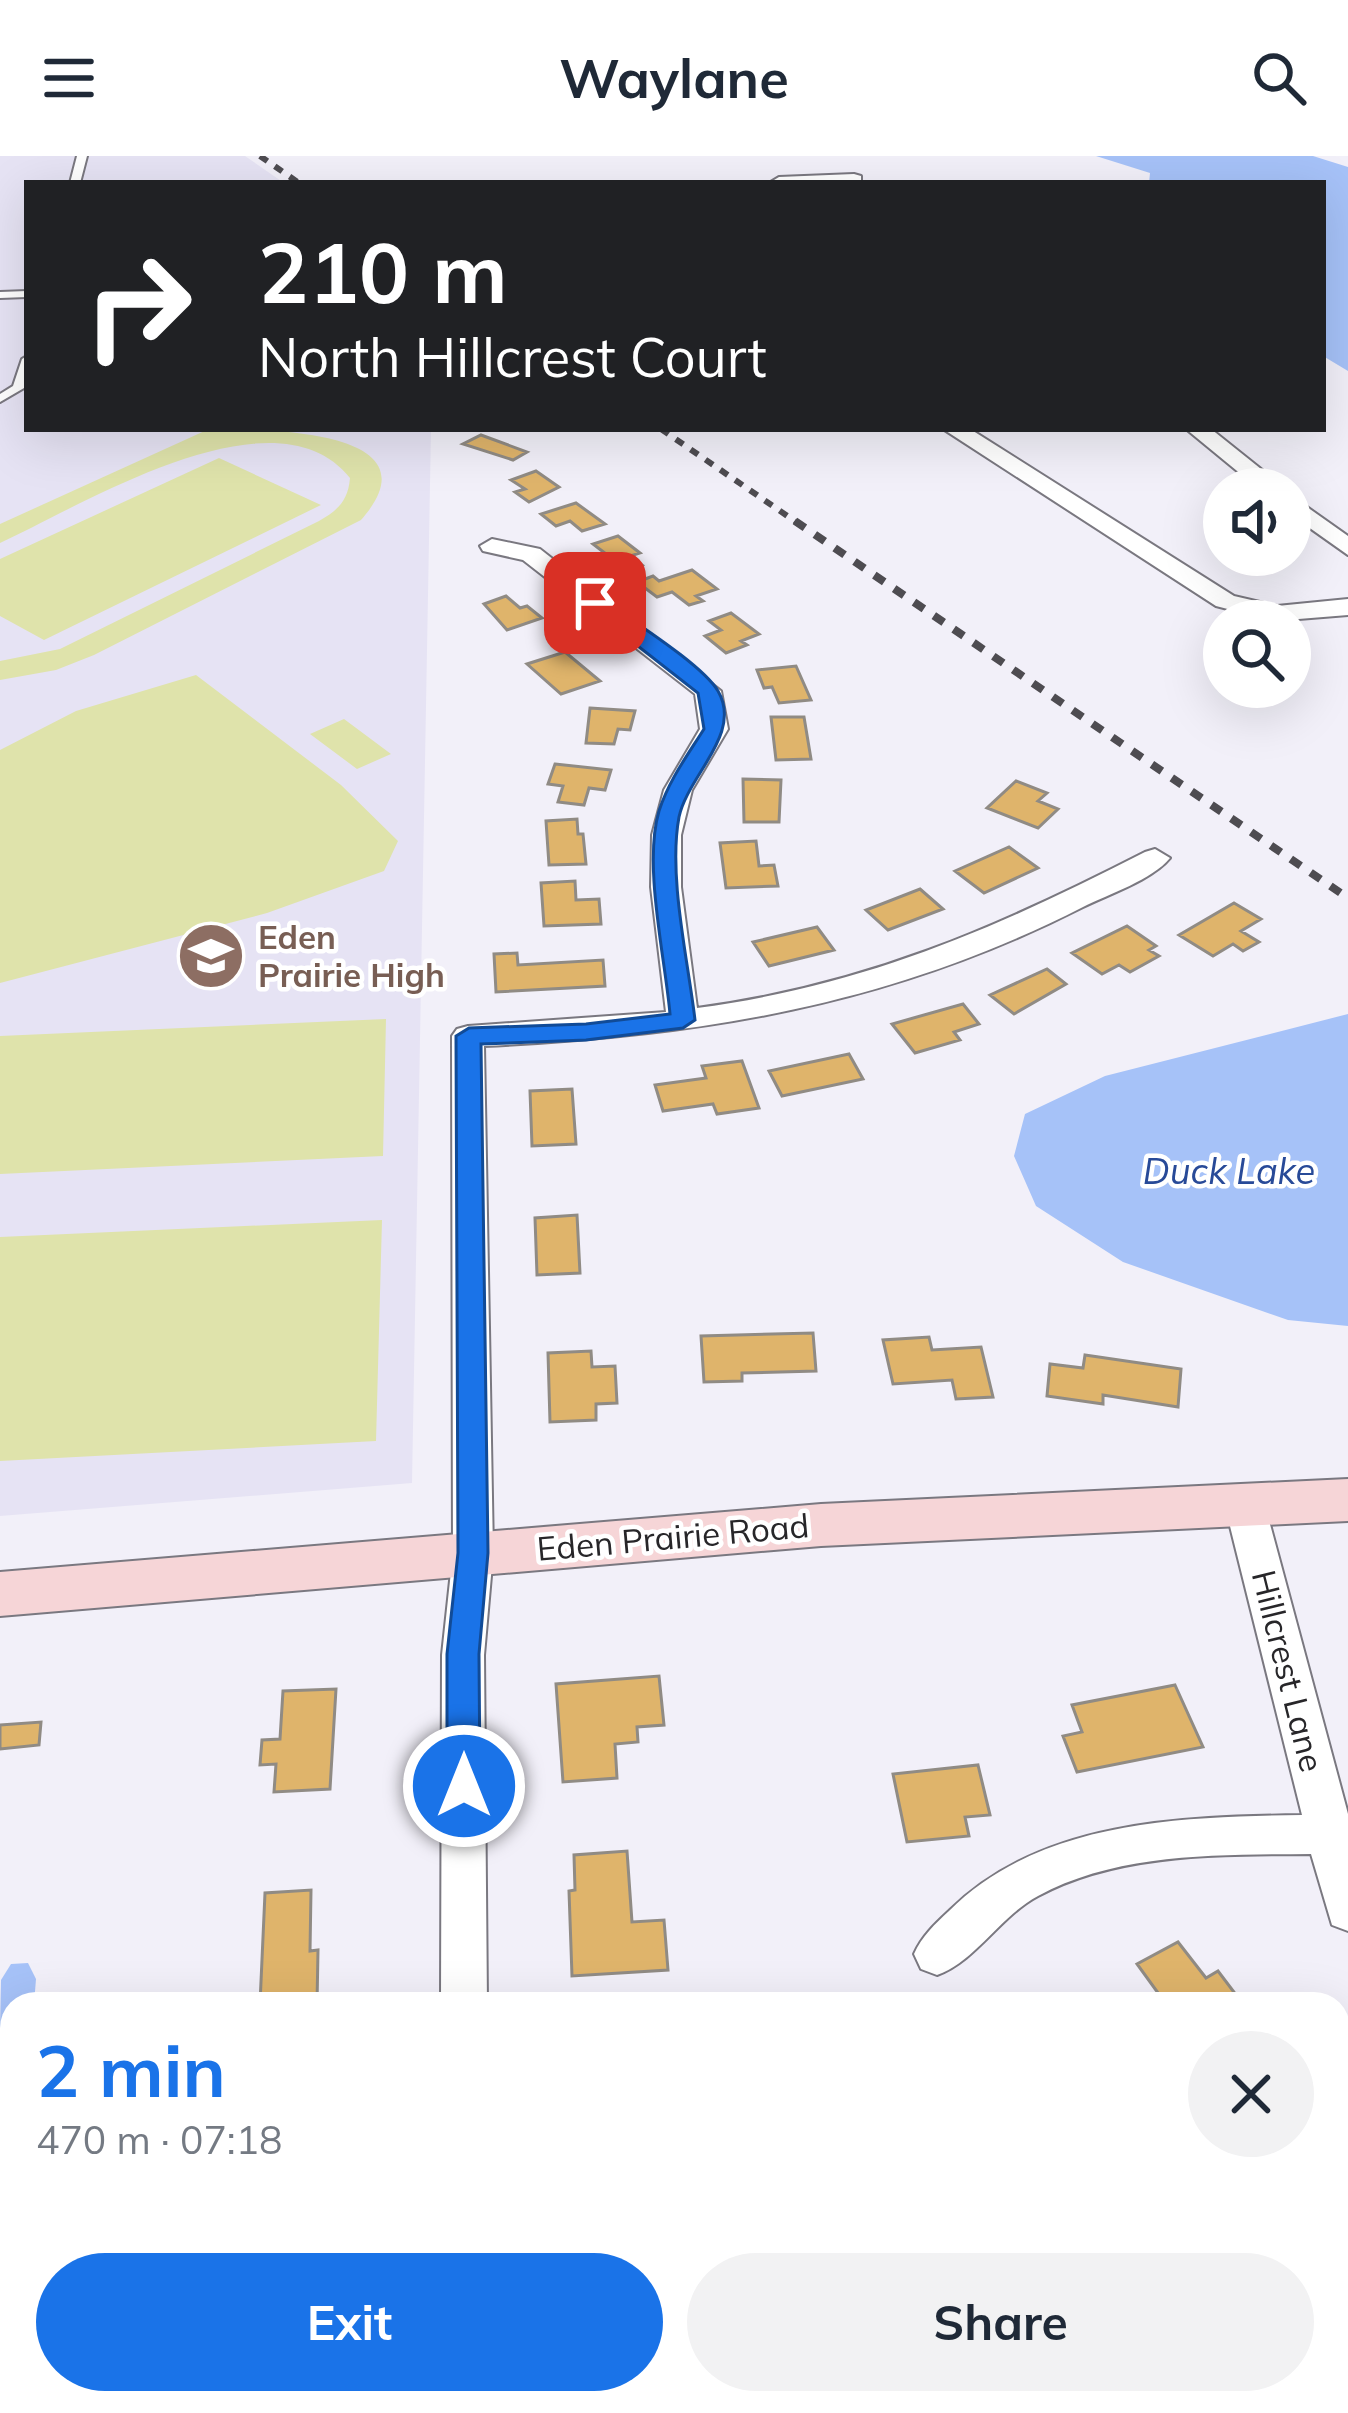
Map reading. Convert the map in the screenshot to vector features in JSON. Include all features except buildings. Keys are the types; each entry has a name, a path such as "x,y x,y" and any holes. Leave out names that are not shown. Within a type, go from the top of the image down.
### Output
{"main road":[{"name":"Eden Prairie Road","path":"0,1594 820,1526 1348,1500"}],"street":[{"path":"825,156 855,180"},
{"path":"959,432 1225,601 1276,614 1342,609"},
{"path":"1201,432 1247,468"},
{"path":"1311,519 1348,548"},
{"path":"492,546 531,554 708,691 714,729 681,781 668,816 665,852 683,1020"},
{"path":"464,1992 463,1654 473,1553 469,1036 586,1032 774,1008 932,964 1154,858"},
{"name":"Hillcrest Lane","path":"1244,1502 1338,1834 1348,1910"},
{"path":"937,1954 985,1906 1043,1871 1173,1840 1338,1834"}],"lane":[{"path":"0,398 18,388 24,369"}],"shaded area":[{"name":"Eden Prairie High","path":"0,156 245,156 280,180 24,180 24,432 431,432 412,1483 0,1516"}],"green space":[{"path":"202,432 300,433 362,450 379,467 380,489 361,520 94,655 56,670 0,680 0,661 60,649 319,521 337,509 350,478 317,452 275,443 228,447 127,481 0,543 0,524"},
{"path":"219,458 321,505 44,640 0,616 0,559"},
{"path":"196,675 341,785 398,841 384,871 267,913 0,983 0,750 76,711"},
{"path":"344,719 391,754 357,769 310,734"},
{"path":"386,1019 383,1156 0,1174 0,1036"},
{"path":"382,1220 376,1441 0,1461 0,1237"}],"water":[{"path":"1096,156 1313,156 1348,167 1348,371 1326,358 1326,180 1149,180 1150,173"},
{"name":"Duck Lake","path":"1348,1014 1348,1326 1288,1320 1123,1262 1036,1206 1014,1156 1025,1114 1105,1076"},
{"path":"28,1963 36,1979 35,1992 1,1992 1,1980 11,1964"}],"railway":[{"path":"260,156 295,180"},
{"path":"665,432 799,524"},
{"path":"795,521 1348,898"}],"place":[{"name":"Eden Prairie High","path":"211,956"}],"route":[{"path":"464,1786 463,1654 473,1553 469,1036 586,1032 683,1020 665,852 668,816 681,781 714,729 715,710 708,691 691,675 595,603"}]}
